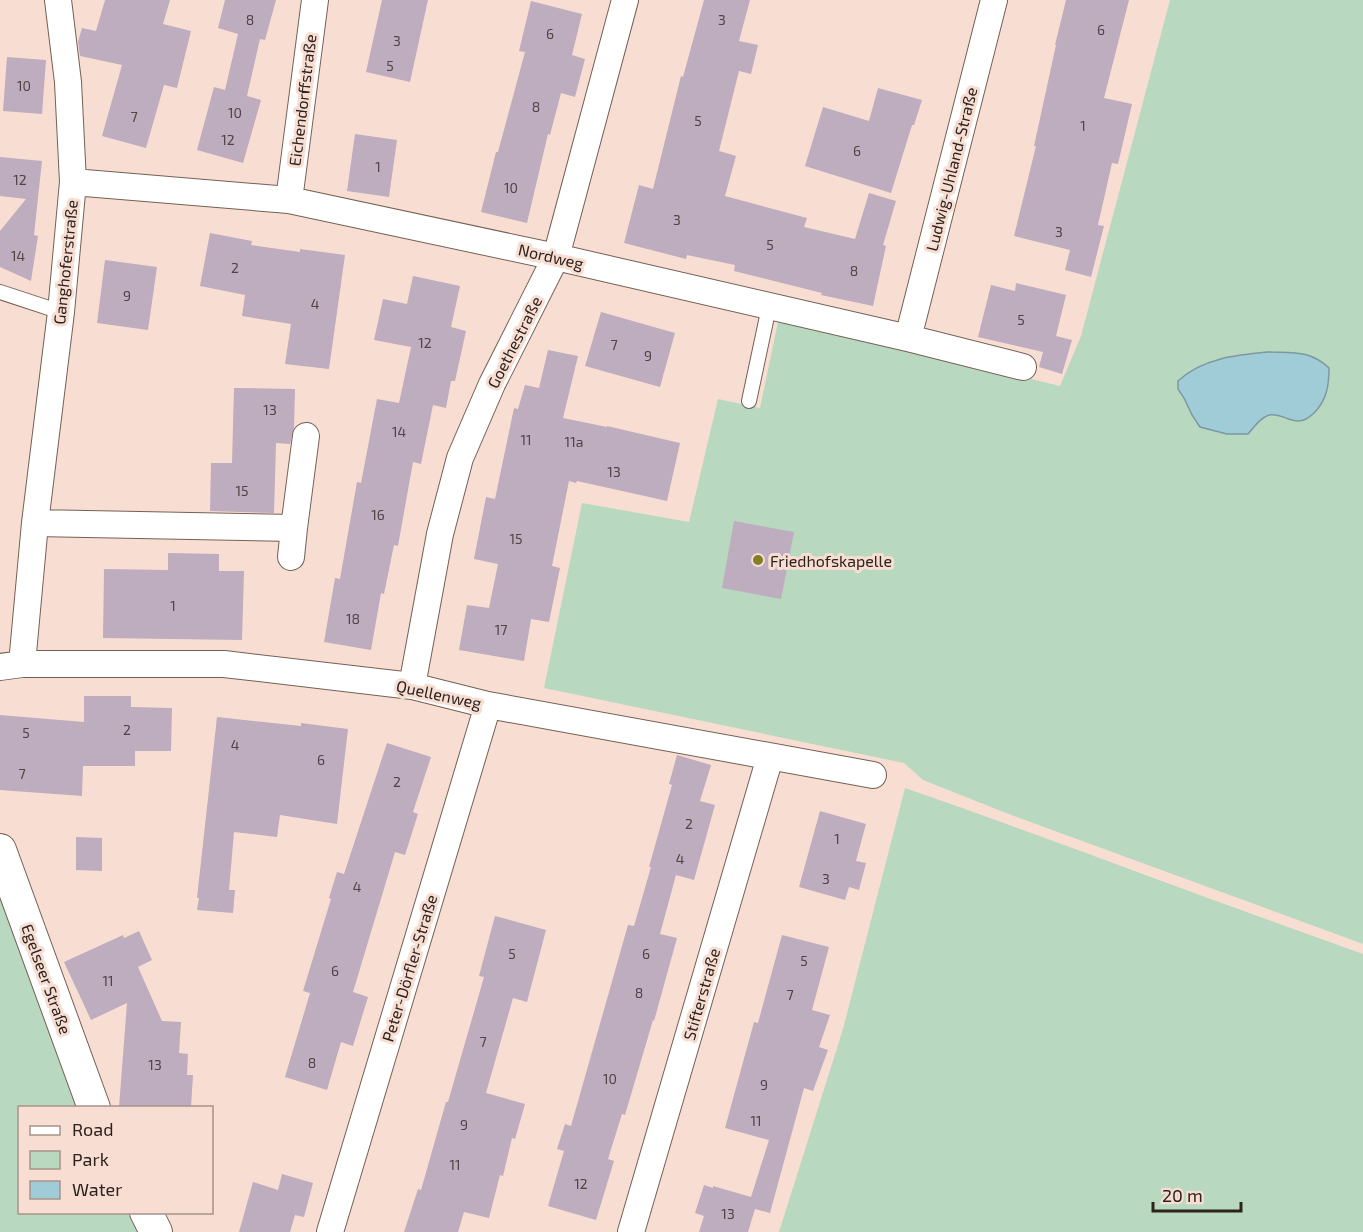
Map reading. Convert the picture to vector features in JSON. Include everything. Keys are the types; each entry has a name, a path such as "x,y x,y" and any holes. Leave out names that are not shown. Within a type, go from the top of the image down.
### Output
{"street":[{"name":"Ganghoferstraße","path":"11,666 35,524 61,312 73,182 68,82 58,0"},
{"name":"Eichendorffstraße","path":"289,200 315,0"},
{"name":"Goethestraße","path":"412,686 440,534 460,458 492,384 556,257 625,0"},
{"name":"Ludwig-Uhland-Straße","path":"908,338 994,0"},
{"name":"Nordweg","path":"73,182 289,200 556,257 908,338 1023,368"},
{"path":"291,557 306,436"},
{"path":"35,524 294,528"},
{"name":"Quellenweg","path":"11,666 224,664 412,686 488,705 873,775"},
{"name":"Peter-Dörfler-Straße","path":"330,1232 488,705"},
{"name":"Stifterstraße","path":"631,1232 770,757"},
{"name":"Egelseer Straße","path":"0,850 94,1106"},
{"path":"147,1214 156,1232"}],"lane":[{"path":"0,292 61,312"},
{"path":"749,400 769,307"}],"green space":[{"path":"1170,0 1363,0 1363,944 1006,813 923,780 904,763 544,688 582,503 689,522 718,399 760,408 779,317 1060,386 1081,336","holes":["1213,361 1329,368 1328,390 1297,421 1280,416 1269,416 1260,421 1248,434 1227,434 1200,427 1178,389 1187,373"]},
{"path":"905,788 1363,954 1363,1232 779,1232 843,1029"},
{"path":"0,887 77,1106 18,1106 18,1214 129,1214 138,1232 0,1232"}],"water":[{"path":"1269,352 1308,355 1329,368 1326,392 1322,403 1314,413 1298,421 1269,415 1260,420 1248,434 1227,434 1200,427 1178,389 1178,381 1198,367 1220,359"}],"building":[{"path":"105,0 170,0 163,24 191,31 177,88 164,85 146,148 102,136 122,65 80,56 78,42 82,28 96,31"},
{"path":"225,0 276,0 265,40 260,39 247,96 261,100 243,163 197,150 214,87 225,90 238,34 218,28"},
{"path":"382,0 428,0 410,82 366,72"},
{"path":"704,0 750,0 739,41 758,45 751,74 739,71 719,151 736,156 725,196 807,218 804,227 855,239 869,193 896,201 883,245 886,246 873,306 821,295 822,293 734,271 735,265 687,255 686,259 624,243 639,185 653,189 681,76 683,77"},
{"path":"1066,0 1129,0 1104,98 1132,104 1118,164 1112,163 1098,225 1104,226 1091,277 1065,270 1070,250 1014,236 1036,146 1034,146"},
{"path":"531,1 582,14 572,55 585,59 575,97 561,93 550,135 548,134 527,223 481,212 525,52 519,51"},
{"path":"7,57 46,60 42,114 3,111"},
{"path":"878,88 922,100 891,193 805,166 823,107 869,121"},
{"path":"355,134 397,140 389,197 347,191"},
{"path":"0,157 42,161 34,235 38,236 31,281 0,267 0,231 26,199 0,196"},
{"path":"210,233 252,241 251,245 345,255 329,369 285,364 291,324 242,316 245,295 200,286"},
{"path":"105,260 157,267 148,330 97,323"},
{"path":"413,276 460,286 451,327 466,331 455,381 451,381 446,408 433,405 421,464 413,462 398,546 394,545 384,594 381,593 371,650 324,642 335,578 340,579 357,482 361,483 377,399 399,403 411,347 374,340 383,299 407,304"},
{"path":"1016,283 1066,295 1056,336 1072,340 1062,374 1039,367 1043,352 978,337 991,285 1015,291"},
{"path":"601,312 675,333 660,387 585,366"},
{"path":"548,350 578,356 563,418 680,443 667,501 569,481 552,566 560,568 549,622 531,619 524,661 459,650 467,605 489,608 498,564 474,559 486,497 495,499 514,408 518,409 525,385 539,388"},
{"path":"234,388 295,389 294,428 290,444 276,443 274,513 210,511 211,463 232,463"},
{"name":"Friedhofskapelle","path":"734,521 794,532 781,599 722,588"},
{"path":"168,553 219,554 219,571 244,571 242,640 103,638 104,569 168,570"},
{"path":"84,696 131,696 131,707 172,708 171,751 135,751 135,766 83,766 82,796 0,790 0,715 84,722"},
{"path":"217,717 348,729 337,824 280,815 277,837 234,832 229,890 235,890 233,913 197,910"},
{"path":"387,743 431,757 413,812 418,814 405,855 395,852 353,992 368,997 353,1046 341,1042 327,1090 285,1077 310,993 303,991 331,899 329,898 337,872 344,874"},
{"path":"677,755 711,765 700,801 715,805 694,880 676,875 660,934 677,938 625,1115 622,1114 608,1159 614,1161 596,1220 548,1206 564,1151 557,1149 565,1124 571,1126 628,925 634,926 672,785 669,784"},
{"path":"820,811 866,824 856,861 866,863 859,890 849,887 845,900 799,887"},
{"path":"76,837 102,838 102,871 76,870"},
{"path":"495,916 546,930 527,1002 513,998 486,1093 525,1104 515,1139 512,1138 503,1176 500,1175 489,1218 464,1212 458,1232 404,1232 418,1189 421,1190 484,977 479,976"},
{"path":"139,931 152,960 138,967 162,1021 181,1022 179,1053 188,1054 187,1075 193,1075 191,1106 119,1106 127,1003 91,1020 64,962 123,935 124,938"},
{"path":"782,935 829,947 812,1010 830,1015 819,1047 828,1050 813,1091 804,1088 770,1213 755,1209 748,1232 699,1232 704,1216 695,1213 704,1185 751,1197 769,1140 725,1128 754,1022 758,1023"},
{"path":"282,1174 313,1183 304,1217 295,1215 290,1232 239,1232 253,1182 278,1190"}],"place":[{"name":"Friedhofskapelle","path":"758,560"}]}
